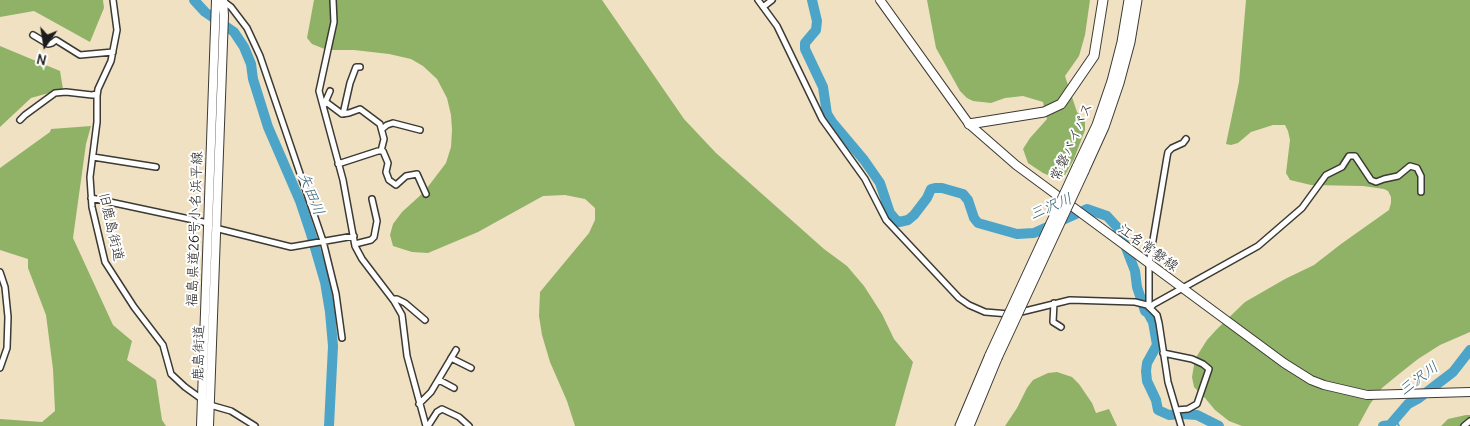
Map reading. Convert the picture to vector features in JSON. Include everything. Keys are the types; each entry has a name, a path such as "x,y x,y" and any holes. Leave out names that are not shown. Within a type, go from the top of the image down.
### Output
{"highway":[{"path":"969,124 1044,112 1061,104 1094,56 1103,0"},
{"name":"常磐バイパス","path":"960,426 1080,169 1112,81 1122,42 1129,0"},
{"name":"常磐バイパス","path":"1080,169 1104,127 1119,83 1130,42 1137,0"},
{"name":"常磐バイパス","path":"969,426 993,356"}],"main road":[{"name":"江名常磐線","path":"880,0 969,124 1016,165 1284,363 1311,380 1367,395 1470,392"},
{"name":"鹿島街道","path":"209,426 212,226 224,15 219,2"},
{"name":"福島県道26号小名浜平線","path":"201,426 212,226 214,33 219,2"}],"street":[{"name":"旧鹿島街道","path":"113,0 117,30 110,66 97,94 97,122 90,177 91,198 109,269 134,307 164,345 171,374 210,405 231,411 255,426"},
{"path":"333,0 334,22 319,88 323,108 338,164 355,244 362,259 393,300 403,322 407,356 419,404 427,426"},
{"path":"758,0 776,24 822,120 865,178 886,220 960,298 978,310 1005,314 1054,303 1085,299 1134,302 1150,307 1157,315 1168,382 1181,426"},
{"path":"763,7 772,0"},
{"path":"219,2 230,7 247,28 260,56 323,241 336,294 342,338"},
{"path":"33,35 48,44 52,44 56,40 80,55 113,52"},
{"path":"343,114 356,67 360,66"},
{"path":"323,108 330,91"},
{"path":"20,120 55,94 66,92 97,94"},
{"path":"326,102 338,113 343,114 360,109 380,124 384,139 381,151"},
{"path":"382,129 387,124 393,123 420,130"},
{"path":"1150,307 1149,264 1168,152 1186,139"},
{"path":"338,164 381,151"},
{"path":"381,151 385,153 388,162 387,176 395,185 398,185 406,176 417,174 426,194"},
{"path":"1150,307 1258,246 1302,208 1326,176 1342,167 1349,156 1355,156 1371,180 1376,182 1398,176 1408,167 1414,167 1421,176 1421,192"},
{"path":"93,157 156,167"},
{"path":"91,198 212,226 291,247 354,236"},
{"path":"355,244 364,243 374,237 377,221 372,199"},
{"path":"0,272 5,287 8,317 7,348 0,368"},
{"path":"393,300 397,299 405,303 425,320"},
{"path":"1054,303 1053,322 1061,326"},
{"path":"419,404 426,398 439,380 456,350"},
{"path":"1163,353 1192,359 1209,369 1196,404 1188,409 1177,410"},
{"path":"451,358 471,368"},
{"path":"439,380 454,388"},
{"path":"427,426 437,412 442,409 459,417 469,426"},
{"path":"1464,426 1470,420"}],"green space":[{"path":"0,0 103,0 104,8 90,42 34,11 0,17"},
{"path":"314,0 602,0 684,119 716,153 824,249 847,266 864,286 882,314 894,339 913,362 895,426 575,426 567,401 550,362 542,335 539,316 540,292 589,233 595,220 595,208 585,199 565,195 543,196 478,232 428,253 412,252 393,246 390,235 393,224 402,212 424,192 446,163 451,147 452,130 447,98 437,79 423,66 411,59 389,54 354,50 327,50 312,44 307,38"},
{"path":"927,0 1090,0 1085,35 1079,56 1065,76 1077,112 1085,121 1085,130 1074,159 1065,175 1055,178 1043,173 1028,163 1023,149 1047,119 1043,102 1023,96 1005,98 991,103 973,101 960,91 936,48"},
{"path":"1246,0 1470,0 1470,332 1440,345 1418,359 1382,388 1370,404 1358,426 1242,426 1229,421 1215,410 1194,387 1192,377 1195,359 1207,340 1245,302 1314,265 1389,210 1391,203 1388,191 1384,189 1363,186 1311,185 1290,180 1286,173 1290,140 1285,125 1273,125 1251,132 1238,143 1226,144 1239,82"},
{"path":"0,46 60,71 63,89 31,98 0,127"},
{"path":"91,126 86,144 73,238 113,325 132,341 127,360 156,380 162,420 166,426 0,426 0,419 42,422 55,411 53,369 46,315 28,268 28,259 0,250 0,168 50,132 51,129"},
{"path":"1057,372 1072,377 1079,384 1092,403 1096,413 1109,409 1117,426 1005,426 1033,380 1048,373"},
{"path":"1470,415 1470,426 1441,426 1448,419"}],"waterway":[{"name":"矢田川","path":"194,0 205,12 234,32 244,47 251,64 253,79 268,127 300,201 311,234 325,282 330,312 333,346 329,426"},
{"name":"三沢川","path":"812,0 817,21 816,30 805,43 805,49 823,87 827,114 880,183 890,213 895,219 899,222 908,220 927,198 931,189 935,188 963,194 968,200 974,218 978,223 1017,234 1034,233 1087,209 1107,216 1117,227 1125,245 1135,271 1137,287 1145,311 1153,322 1157,345 1147,363 1146,371 1147,381 1156,400 1158,410 1169,415 1197,415 1219,426"},
{"name":"三沢川","path":"1383,426 1390,425 1408,404 1453,372 1470,350"},
{"name":"三沢川","path":"1395,419 1399,426"}]}
